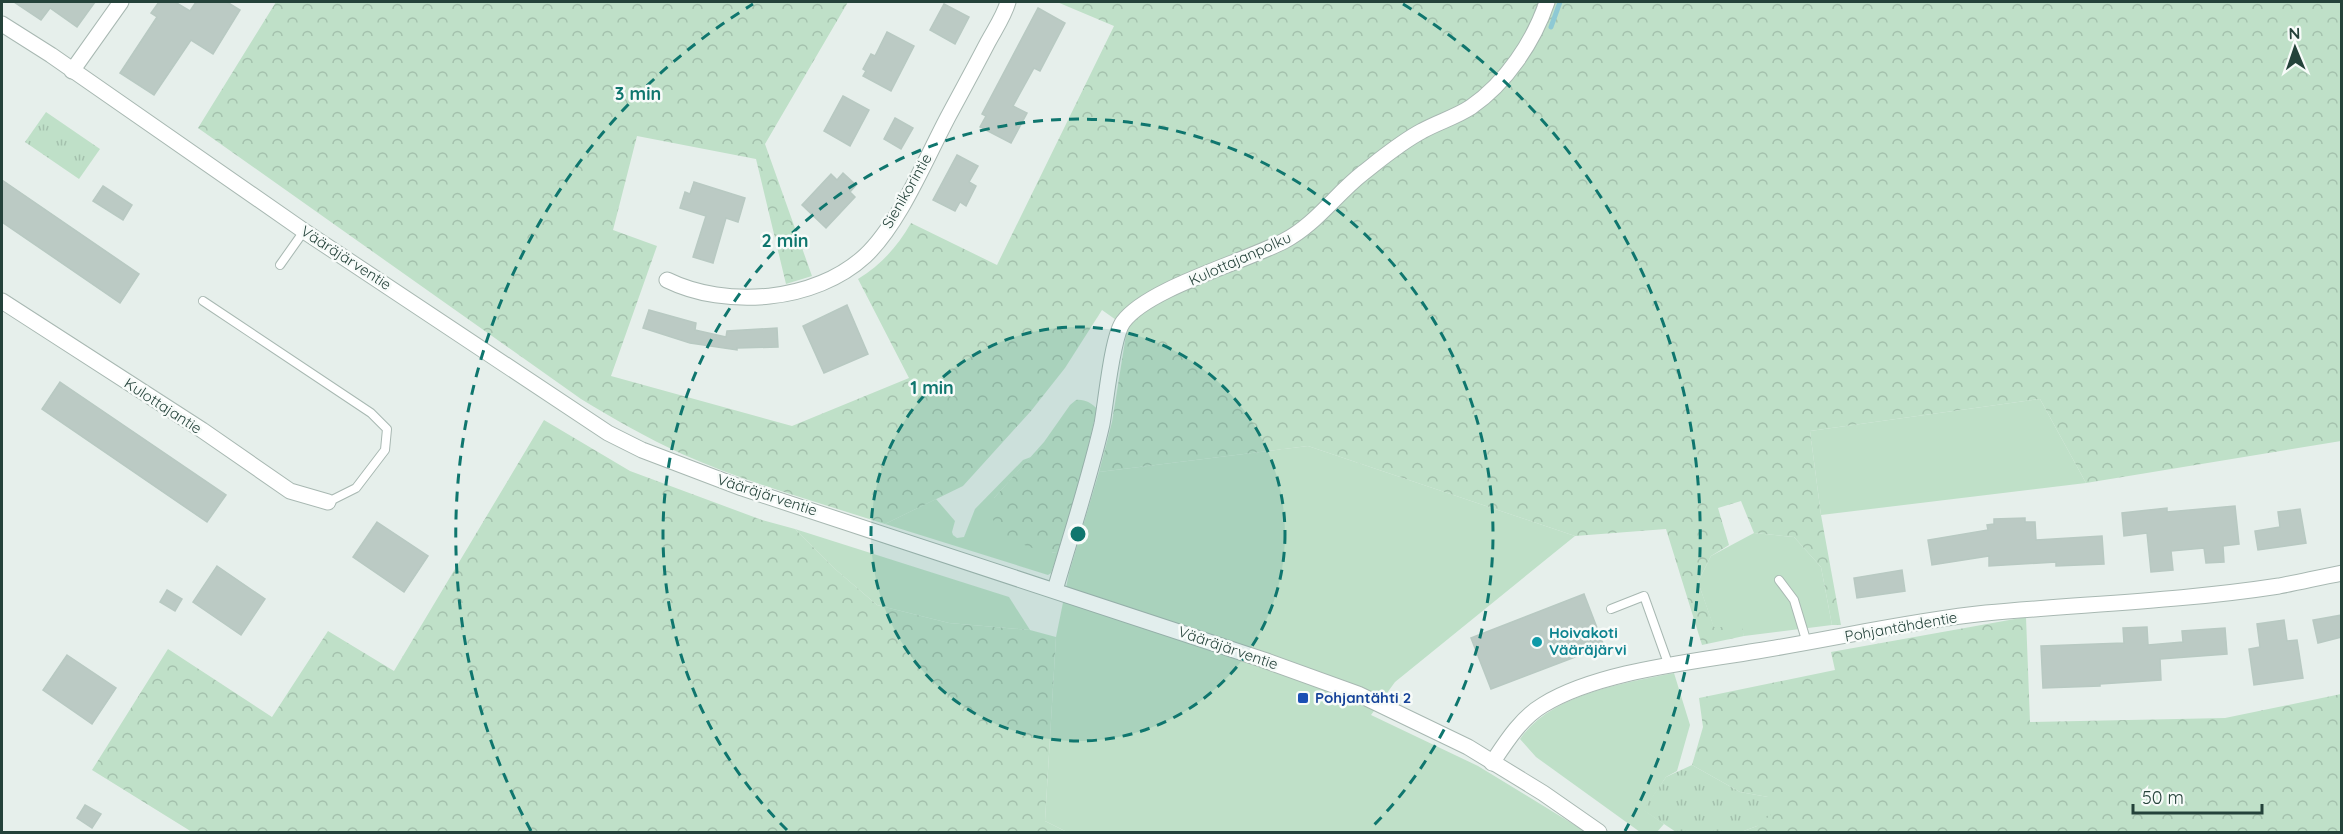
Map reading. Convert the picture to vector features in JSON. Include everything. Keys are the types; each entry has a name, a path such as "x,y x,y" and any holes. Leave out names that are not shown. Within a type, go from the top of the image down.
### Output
{"street":[{"path":"72,70 121,2"},
{"name":"Sienikorintie","path":"667,280 683,288 706,294 747,298 779,294 811,286 837,274 865,256 895,218 1008,2"},
{"name":"Kulottajanpolku","path":"1055,590 1102,424 1115,348 1122,323 1147,303 1167,291 1286,240 1306,226 1362,174 1403,143 1472,106 1496,86 1516,61 1534,32 1546,2"},
{"name":"Vääräjärventie","path":"2,24 304,231 608,433 642,450 742,488 1055,590 1358,694 1468,747 1543,793 1599,832"},
{"name":"Kulottajantie","path":"2,301 202,430 290,491 328,502"},
{"name":"Pohjantähdentie","path":"1492,763 1517,728 1541,706 1570,692 1609,679 1670,666 1983,614 2280,586 2342,573"}],"lane":[{"path":"280,265 304,231"},
{"path":"203,301 371,413 387,429 385,450 356,488 328,502"},
{"path":"1779,580 1794,600 1807,643"},
{"path":"1611,609 1644,596 1670,666"}],"green space":[{"path":"276,2 848,2 765,144 812,276 786,284 756,159 637,136 613,230 657,246 611,376 792,426 909,378 858,279 888,254 911,223 997,265 1114,26 1057,2 2341,2 2341,441 2086,483 2040,399 1810,431 1821,515 1841,625 1832,625 1821,567 1794,537 1754,533 1741,501 1718,508 1729,545 1711,556 1698,582 1714,627 1742,627 1744,636 1702,645 1666,529 1575,536 1308,446 1099,472 1112,422 1126,335 1119,322 1102,310 1065,368 1031,411 963,486 885,524 732,474 669,448 618,421 581,399 198,128"},
{"path":"46,112 100,149 79,179 25,142"},
{"path":"2040,399 2086,483 1821,515 1810,431"},
{"path":"1076,400 1088,402 1097,409 1082,472 1058,553 1047,552 1010,538 1000,530 991,510 994,498 1044,442"},
{"path":"544,420 630,471 762,520 795,529 835,569 877,605 949,623 1030,630 1056,637 1045,821 1067,832 192,832 92,770 168,649 272,717 328,631 394,671"},
{"path":"1308,446 1575,536 1395,682 1371,715 1478,766 1586,832 1067,832 1045,821 1056,637 1069,573 1099,472"},
{"path":"1031,457 994,498 1053,553 1058,553 1051,573 1048,575 885,524 936,499 955,521 953,535 957,538 964,537 975,509 1023,460"},
{"path":"795,529 1009,597 1030,630 949,623 877,605 835,569"},
{"path":"1754,533 1794,537 1821,567 1832,625 1744,636 1741,627 1714,628 1698,582 1711,556"},
{"path":"2026,617 2030,722 2225,718 2341,694 2341,832 1741,832 1757,826 1768,797 1740,792 1692,765 1703,727 1699,698 1835,670 1831,652"},
{"path":"1674,673 1690,725 1677,771 1666,777 1644,810 1664,824 1657,832 1640,832 1536,757 1520,739 1533,724 1550,711 1569,701 1611,686"},
{"path":"1692,765 1740,792 1768,797 1771,815 1757,826 1741,832 1676,832 1643,810 1666,777"}],"building":[{"path":"14,2 95,2 77,27 50,8 41,20"},
{"path":"159,2 175,2 190,11 196,2 227,2 240,10 213,54 191,40 154,95 120,73 157,17 151,13"},
{"path":"944,4 969,17 955,44 930,30"},
{"path":"1038,8 1065,23 1040,71 1034,68 1013,106 1027,113 1011,143 980,127 986,116 982,114"},
{"path":"887,32 914,46 891,91 863,76 866,71 863,69 871,54 875,56"},
{"path":"843,96 869,110 850,146 824,131"},
{"path":"895,118 913,128 901,149 884,139"},
{"path":"957,155 978,166 969,182 976,186 966,206 960,202 955,211 933,200"},
{"path":"843,173 856,185 850,192 855,197 826,228 802,205 831,174 837,180"},
{"path":"2,180 139,274 120,303 2,222"},
{"path":"694,182 745,198 738,222 726,218 713,263 693,257 706,216 680,208 685,192 690,194"},
{"path":"103,186 132,205 123,220 93,201"},
{"path":"847,305 868,354 824,373 803,326"},
{"path":"649,310 696,323 695,330 726,337 727,331 777,328 778,347 737,348 737,350 690,343 643,328"},
{"path":"60,382 226,495 207,522 42,409"},
{"path":"2235,506 2239,544 2223,546 2224,562 2206,563 2204,548 2171,551 2173,570 2151,572 2147,533 2124,536 2122,513 2167,508 2167,512"},
{"path":"2300,509 2306,543 2258,550 2255,531 2280,527 2278,512"},
{"path":"2025,518 2025,522 2035,522 2036,540 2102,536 2104,564 2056,566 2056,562 1989,566 1989,556 1932,565 1928,540 1988,530 1987,525 1994,524 1994,519"},
{"path":"377,522 428,556 404,592 353,557"},
{"path":"217,566 265,599 241,635 193,602"},
{"path":"1902,570 1905,591 1857,598 1854,578"},
{"path":"167,590 182,599 175,611 160,602"},
{"name":"Hoivakoti Vääräjärvi","path":"1584,594 1604,646 1491,689 1471,638"},
{"path":"2342,615 2342,637 2318,643 2313,620"},
{"path":"2284,620 2287,641 2297,640 2303,678 2254,685 2249,649 2260,647 2257,624"},
{"path":"2147,627 2148,645 2183,642 2182,631 2225,628 2227,654 2160,659 2161,680 2100,684 2100,686 2043,688 2041,646 2124,643 2123,628"},
{"path":"67,655 116,688 92,724 43,690"},
{"path":"85,805 101,814 92,828 77,818"}],"waterway":[{"path":"1551,27 1560,2"}],"place":[{"name":"Hoivakoti Vääräjärvi","path":"1537,642"},
{"name":"Pohjantähti 2","path":"1303,698"}]}
